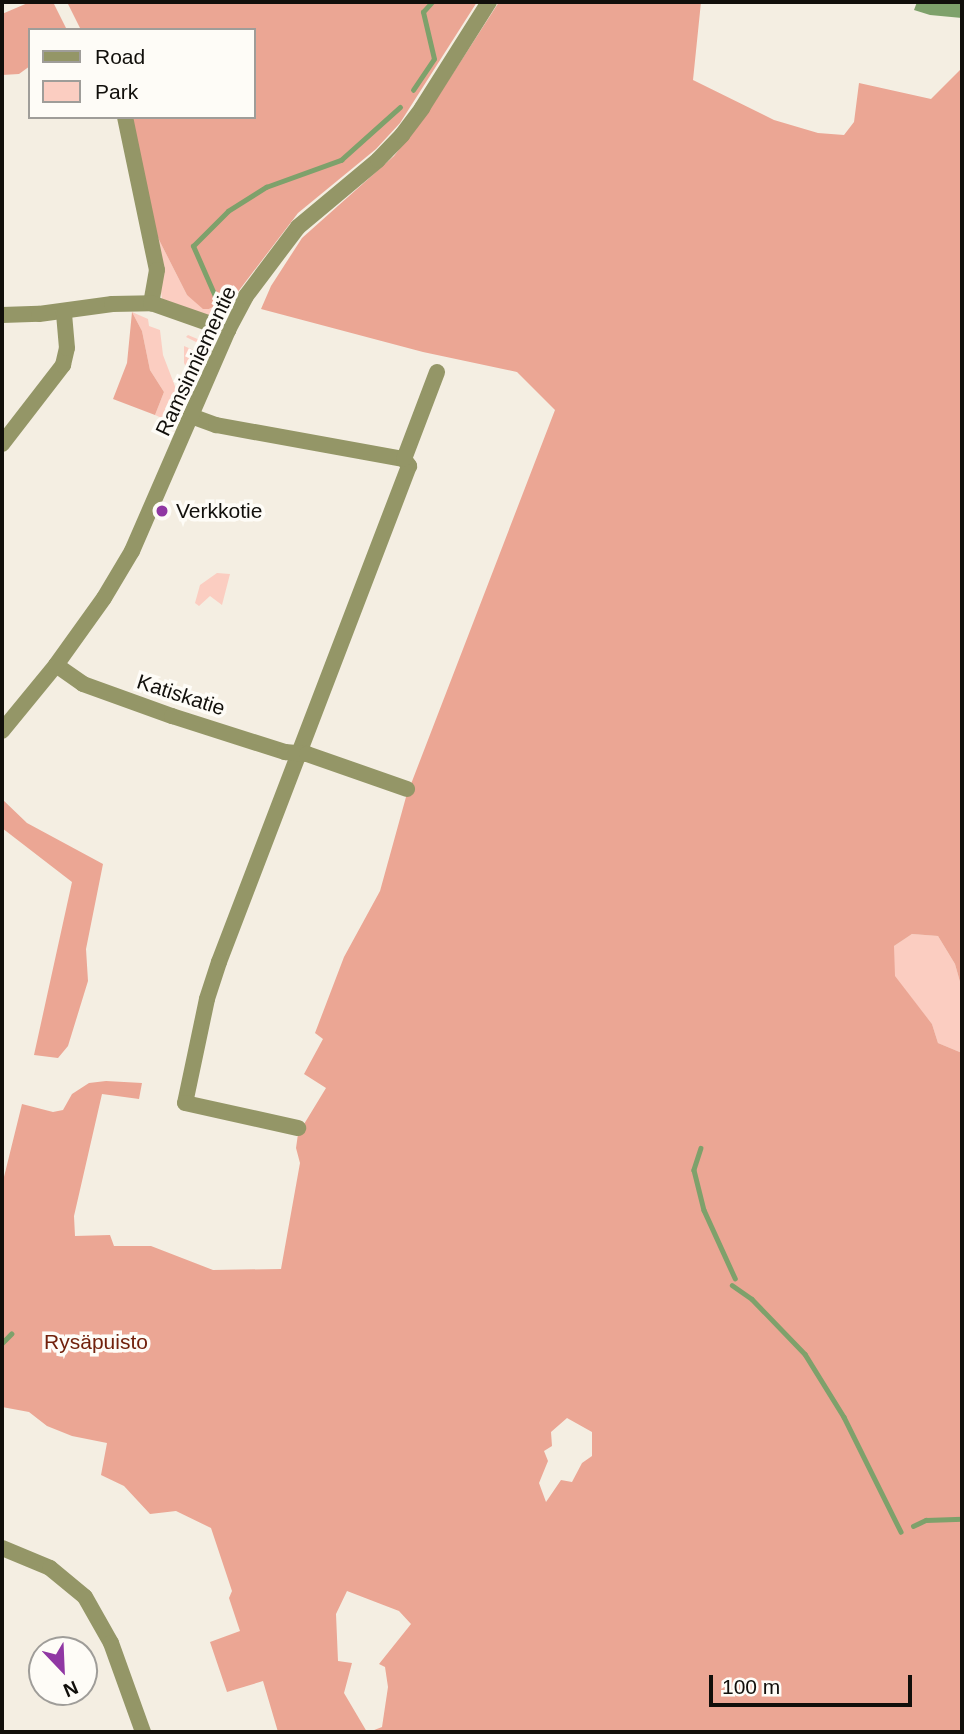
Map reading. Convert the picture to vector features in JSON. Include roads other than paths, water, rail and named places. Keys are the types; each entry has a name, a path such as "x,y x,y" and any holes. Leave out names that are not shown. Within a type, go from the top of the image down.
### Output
{"street":[{"name":"Ramsinniementie","path":"2,731 56,665 104,598 132,551 228,330 246,296 298,227 378,160 401,135 422,108 488,2"},
{"path":"125,119 157,270 151,303"},
{"path":"2,315 64,312 112,304 151,303 228,330"},
{"path":"2,444 63,365 67,348 64,312"},
{"path":"298,1128 185,1103 213,980 409,471 404,459 437,372"},
{"path":"191,416 216,425 404,459"},
{"name":"Katiskatie","path":"56,665 89,686 298,755 307,754 407,789"},
{"path":"2,1548 50,1568 85,1597 111,1643 143,1732"}],"waterway":[{"path":"413,90 434,59 423,12 432,2"},
{"path":"218,303 193,246 228,211 266,187 341,160 400,107"},
{"path":"701,1148 694,1170 704,1210 735,1278"},
{"path":"732,1285 752,1299 805,1354 844,1417 901,1532"},
{"path":"2,1343 11,1334"},
{"path":"913,1526 926,1520 962,1519"}],"place":[{"name":"Verkkotie","path":"162,511"}],"park label":[{"name":"Rysäpuisto","path":"96,1342"}]}
